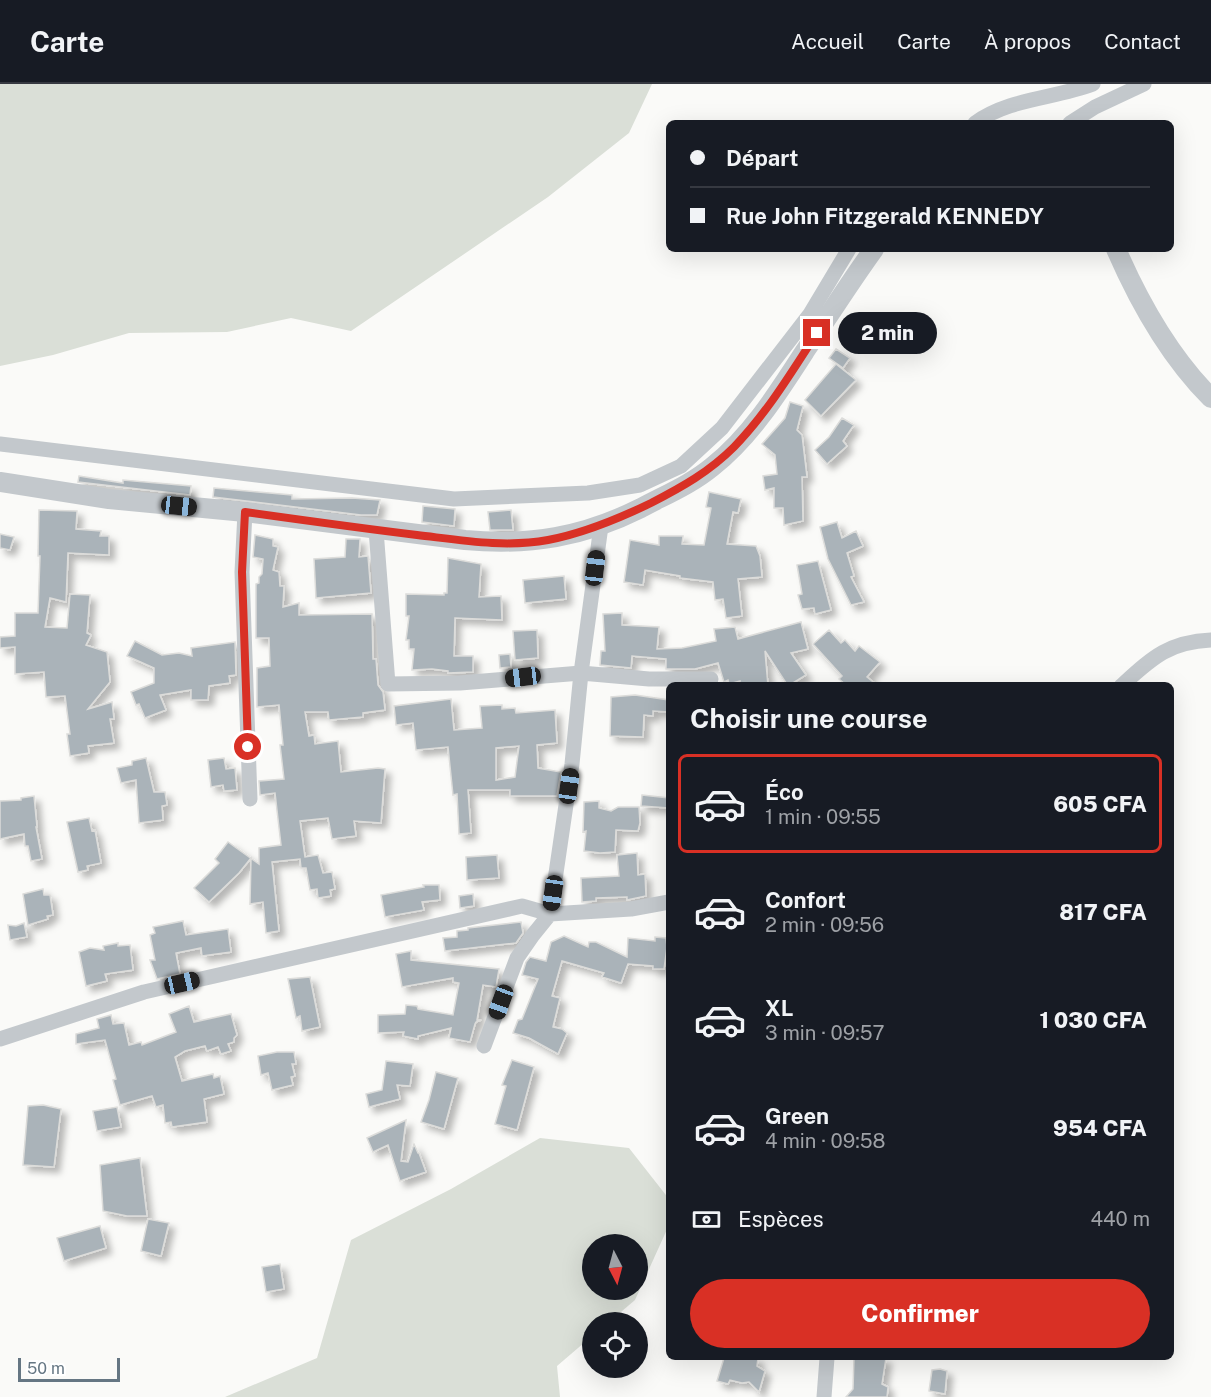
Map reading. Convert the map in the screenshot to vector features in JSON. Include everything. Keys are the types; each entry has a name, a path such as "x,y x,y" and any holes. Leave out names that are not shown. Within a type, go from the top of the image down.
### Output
{"street":[{"path":"979,120 988,113 1025,100 1077,90 1093,84"},
{"path":"1075,120 1095,107 1144,84"},
{"path":"0,444 454,499 588,493 640,485 681,466 722,428 810,314 847,252"},
{"path":"0,482 109,499 245,512 376,530 497,543 547,540 601,526 692,482 713,467 734,447 774,399 872,252"},
{"path":"1117,252 1131,282 1166,342 1186,370 1211,398"},
{"path":"245,512 242,572 250,799"},
{"path":"484,1046 517,958 532,935 550,914 572,765 601,526"},
{"path":"376,530 388,684 460,683 582,673 650,679 711,679"},
{"path":"1125,682 1154,656 1190,641 1211,640"},
{"path":"0,1039 144,992 522,906 550,914 632,909 666,903"},
{"path":"824,1397 827,1360"}],"shaded area":[{"path":"0,84 652,84 629,133 548,197 351,331 291,318 227,332 129,333 53,355 0,366"},
{"path":"540,1138 629,1148 666,1195 666,1232 648,1271 648,1234 582,1234 582,1300 635,1300 621,1312 582,1312 582,1345 557,1366 560,1397 225,1397 317,1358 351,1240 451,1189"}],"building":[{"path":"836,349 850,358 843,368 829,358"},
{"path":"836,364 856,380 821,416 805,400"},
{"path":"790,402 803,406 797,430 802,435 807,477 802,477 803,521 784,525 783,508 774,508 774,488 765,490 763,476 777,474 775,455 762,444 785,418"},
{"path":"842,418 854,425 843,441 847,446 827,464 815,450 829,437"},
{"path":"79,476 123,483 123,480 191,486 190,495 78,482"},
{"path":"214,488 292,495 292,499 380,500 377,515 361,515 213,497"},
{"path":"709,492 741,499 738,513 733,512 727,544 756,546 760,556 762,577 738,579 742,616 726,618 723,599 715,600 713,582 645,570 643,585 624,582 630,540 659,545 659,536 683,536 682,544 704,545 711,508 706,507"},
{"path":"423,506 455,509 454,526 422,522"},
{"path":"39,510 77,511 76,529 101,531 100,536 109,536 109,555 68,553 66,602 50,598 45,627 67,628 70,594 90,595 87,633 91,635 86,645 107,652 110,682 88,709 112,702 114,719 110,719 114,743 88,746 89,753 70,756 67,734 70,734 65,696 46,697 44,672 15,674 15,647 0,648 0,637 15,636 15,613 38,613"},
{"path":"511,510 513,530 490,530 488,512"},
{"path":"837,522 842,538 856,531 863,546 847,553 854,576 851,577 864,602 851,605 828,559 820,527"},
{"path":"0,534 14,537 10,550 0,548"},
{"path":"255,535 273,539 273,546 278,547 273,570 279,572 280,586 284,586 283,607 299,603 299,615 372,614 373,659 376,659 378,685 383,692 385,710 363,713 363,717 329,720 328,712 305,712 309,736 314,735 315,744 338,741 341,772 385,769 381,823 354,821 356,836 332,839 328,818 300,821 305,857 318,855 323,873 332,872 335,889 330,890 331,896 318,898 317,889 310,890 306,868 301,868 300,859 272,862 279,931 266,933 263,902 250,904 251,858 259,864 259,848 281,845 275,793 260,795 259,781 284,779 279,705 257,707 257,668 270,666 269,638 256,638 256,584 259,583 259,577 262,574 263,559 253,557"},
{"path":"346,539 360,539 359,557 368,556 371,593 316,598 314,559 345,557"},
{"path":"448,558 481,564 479,597 501,596 502,620 455,618 454,656 473,656 473,672 448,673 448,671 432,669 412,670 414,649 409,649 409,640 406,640 409,616 406,616 406,594 444,595 447,593"},
{"path":"818,561 831,610 815,614 814,608 802,609 798,595 802,594 797,565"},
{"path":"564,576 566,599 525,603 523,580"},
{"path":"622,613 622,625 659,627 657,649 682,648 716,641 714,629 735,627 738,639 801,622 808,649 791,653 806,675 795,682 785,682 765,651 768,682 728,682 728,680 724,682 718,663 695,669 666,669 666,659 632,656 631,668 600,665 601,651 605,651 603,614"},
{"path":"537,630 538,658 515,660 513,631"},
{"path":"829,630 841,643 845,640 855,651 859,646 880,662 867,677 873,682 842,682 839,679 842,676 813,644"},
{"path":"135,641 162,655 179,653 192,656 191,648 235,642 236,675 229,676 230,683 209,686 208,700 191,700 191,690 160,695 166,710 145,718 131,692 154,683 154,668 127,656"},
{"path":"510,654 511,667 500,668 499,655"},
{"path":"635,695 666,700 666,712 653,711 653,716 644,715 643,737 610,736 611,697"},
{"path":"451,699 454,730 482,728 480,706 502,705 502,709 515,708 516,713 555,710 557,743 537,745 538,768 561,772 557,796 510,796 510,790 468,790 471,833 459,834 457,794 453,795 448,747 416,750 413,723 396,725 394,706","holes":["519,746 515,777 496,780 496,748"]},
{"path":"146,758 154,792 165,792 167,805 162,806 163,820 139,823 136,780 121,783 117,768 132,765 132,761"},
{"path":"224,758 226,769 235,768 237,790 224,791 223,785 211,787 208,760"},
{"path":"642,795 666,798 666,808 641,806"},
{"path":"34,796 36,827 42,859 31,861 28,846 25,846 24,834 0,839 0,801 21,800 21,798"},
{"path":"599,801 599,808 611,811 618,807 639,807 638,831 616,830 615,852 584,851 586,831 583,832 584,802"},
{"path":"89,818 92,831 95,830 101,863 87,866 88,870 78,872 67,822"},
{"path":"228,842 251,858 209,902 194,888 219,863 215,859"},
{"path":"637,853 638,875 645,874 646,896 627,900 627,897 596,898 596,901 582,902 581,878 619,876 617,855"},
{"path":"497,855 499,878 467,880 466,857"},
{"path":"423,885 439,885 440,900 422,902 424,910 385,917 381,895 424,887"},
{"path":"43,889 44,895 50,895 53,915 47,916 48,919 28,925 23,894"},
{"path":"473,894 474,906 460,908 459,896"},
{"path":"183,921 186,935 228,929 231,952 202,956 201,948 176,953 180,974 157,979 150,960 155,960 150,935 155,933 153,927"},
{"path":"521,922 523,933 516,943 445,951 443,938 457,937 457,931"},
{"path":"24,923 27,937 10,940 8,925 16,926"},
{"path":"564,936 588,947 589,942 596,942 627,957 628,938 655,941 655,937 666,938 664,969 628,964 621,983 602,977 604,973 562,961 552,996 560,998 553,1027 567,1033 558,1054 529,1038 513,1033 518,1020 522,1019 538,979 522,975 526,962 530,957 546,961 551,942"},
{"path":"118,943 118,946 130,945 133,970 105,974 107,981 86,986 79,952 90,948 104,950 103,946"},
{"path":"411,951 411,960 499,969 496,987 483,985 477,1020 481,1020 476,1022 470,1042 449,1038 451,1028 418,1036 418,1039 403,1036 404,1032 378,1033 378,1015 405,1014 406,1005 453,1015 459,983 453,982 453,978 402,987 396,954"},
{"path":"310,977 320,1027 302,1031 300,1016 296,1018 288,979"},
{"path":"189,1006 194,1022 231,1014 237,1035 234,1042 228,1044 231,1051 221,1054 218,1047 207,1051 205,1046 185,1051 175,1057 182,1081 213,1074 214,1078 220,1076 224,1094 204,1099 207,1122 172,1127 171,1122 165,1123 163,1105 156,1107 152,1096 120,1105 113,1080 116,1079 105,1040 76,1044 76,1034 99,1028 97,1019 111,1015 113,1024 124,1023 129,1045 141,1042 142,1045 176,1032 169,1014"},
{"path":"277,1052 294,1052 296,1064 292,1064 295,1076 291,1077 293,1085 272,1090 268,1073 261,1075 258,1056"},
{"path":"512,1060 534,1067 517,1130 495,1124 506,1086 502,1085"},
{"path":"386,1061 413,1064 410,1086 397,1085 400,1099 369,1107 366,1094 382,1090"},
{"path":"436,1072 458,1078 444,1129 421,1122"},
{"path":"43,1105 61,1109 54,1167 23,1165 28,1106"},
{"path":"117,1107 121,1127 97,1131 93,1111"},
{"path":"406,1120 401,1161 408,1162 414,1144 426,1172 400,1181 388,1145 373,1152 367,1138"},
{"path":"140,1158 147,1216 127,1216 103,1211 100,1165"},
{"path":"148,1219 169,1223 161,1256 141,1251"},
{"path":"100,1226 106,1248 64,1261 57,1238"},
{"path":"280,1264 284,1289 266,1292 262,1267"},
{"path":"723,1360 758,1360 757,1366 765,1371 759,1392 749,1382 730,1380 728,1384 717,1381"},
{"path":"854,1360 886,1360 882,1384 888,1387 887,1397 846,1397 853,1389"},
{"path":"932,1370 947,1371 945,1394 929,1391"}],"route":[{"path":"248,747 242,572 245,512 406,534 497,543 547,540 601,526 692,482 713,467 734,447 774,399 817,333"}]}
